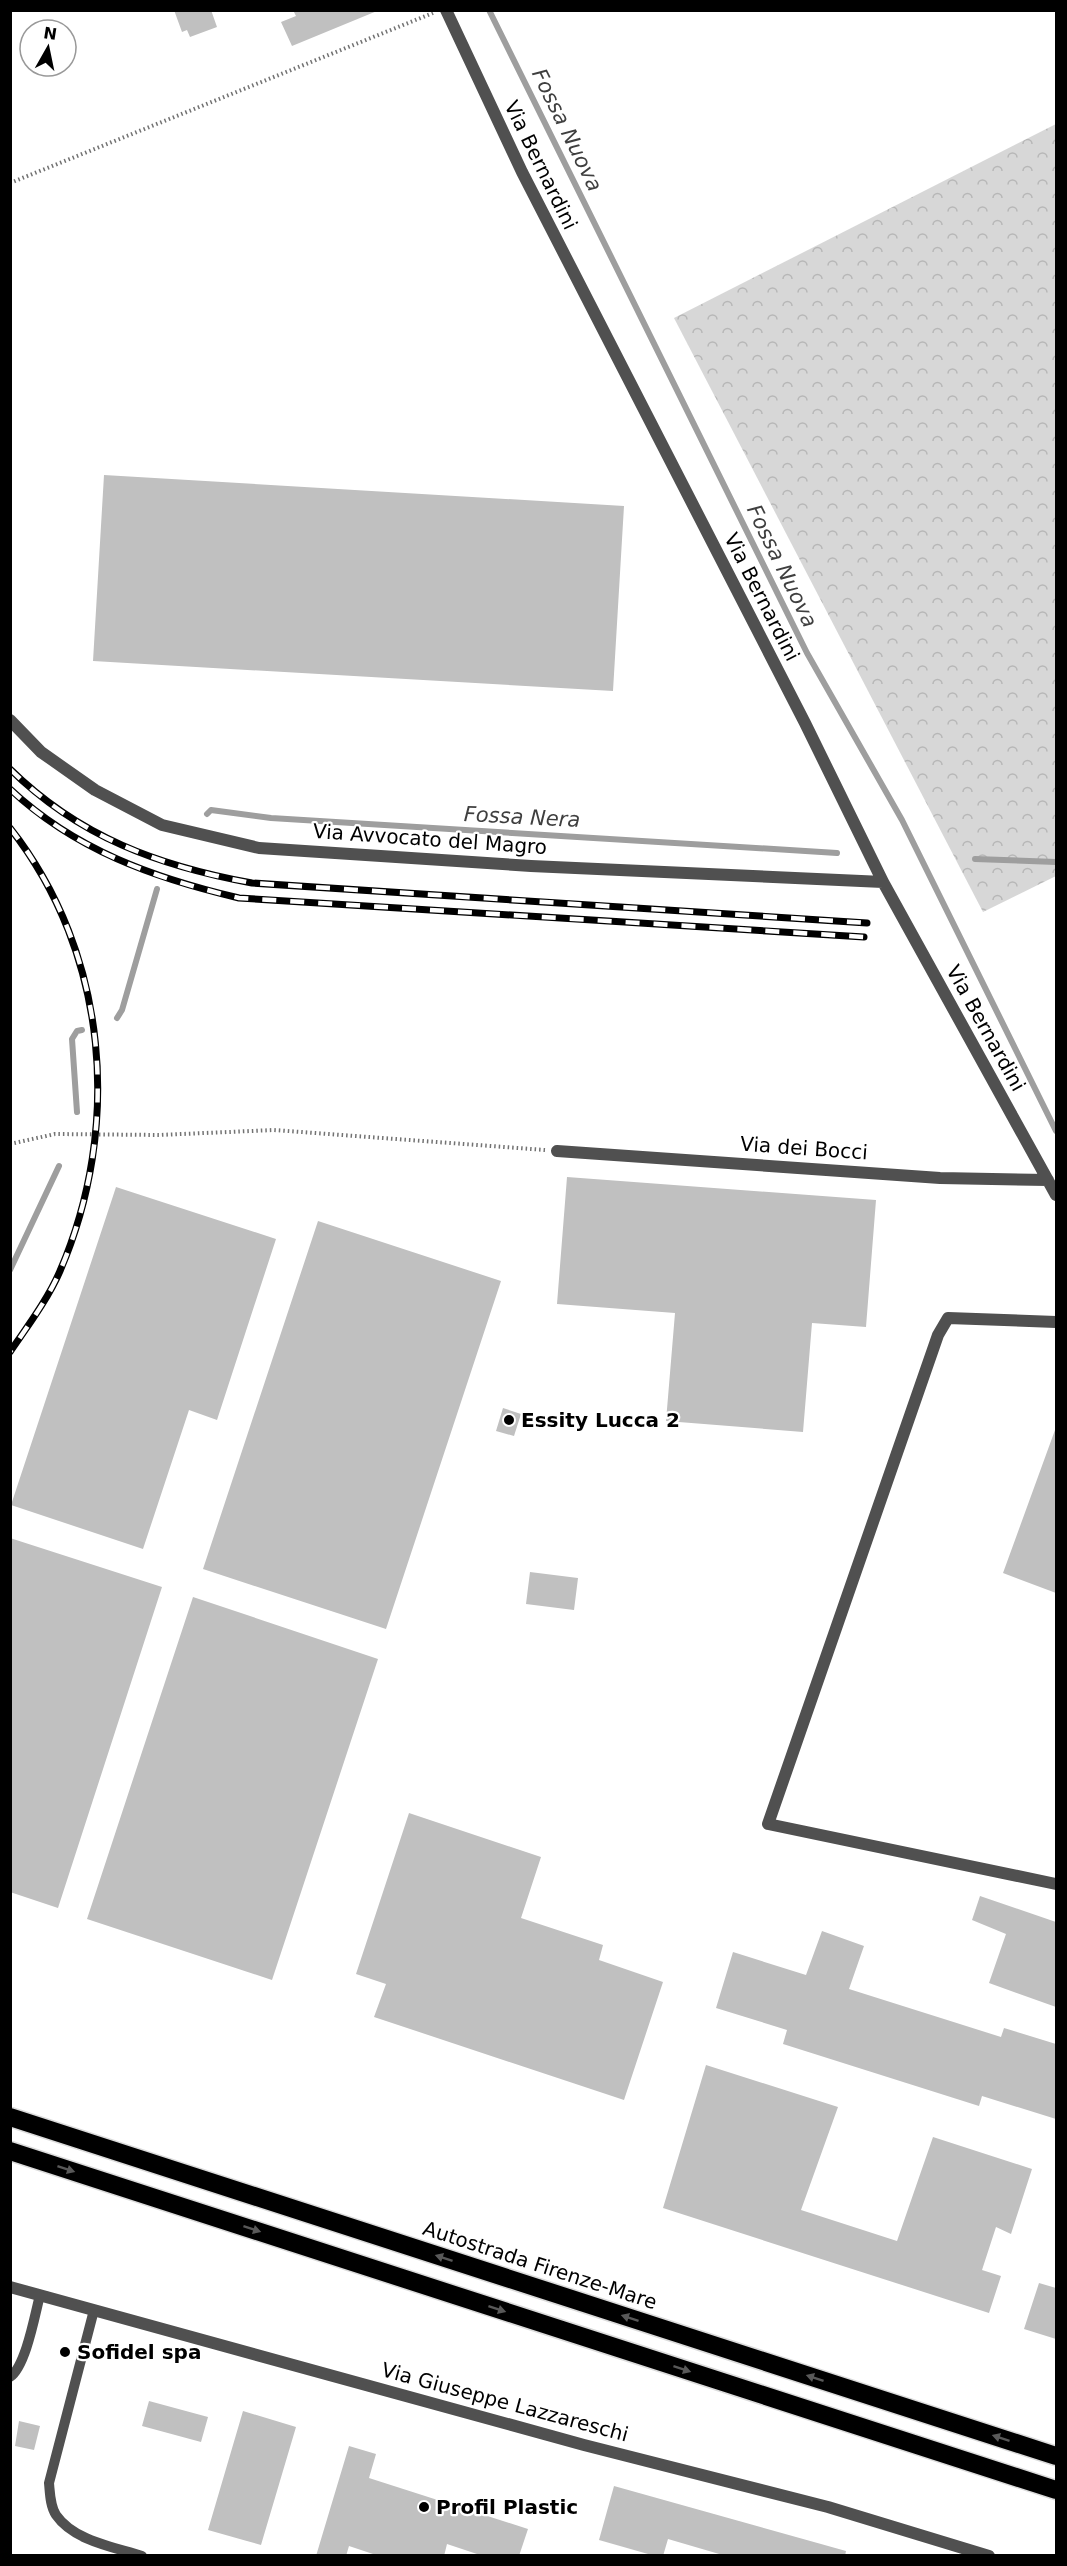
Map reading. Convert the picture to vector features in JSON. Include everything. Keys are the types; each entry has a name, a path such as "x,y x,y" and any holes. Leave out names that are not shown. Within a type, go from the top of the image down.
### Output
{"highway":[{"name":"Autostrada Firenze-Mare","path":"10,2117 1056,2456"},
{"path":"10,2151 1056,2490"}],"street":[{"name":"Via Bernardini","path":"446,10 522,172 805,723 883,882 1056,1195"},
{"name":"Via Avvocato del Magro","path":"10,720 41,752 104,795 162,825 259,848 531,866 883,882"},
{"name":"Via dei Bocci","path":"557,1151 940,1178 1048,1180"},
{"path":"1056,1322 948,1318 938,1335 768,1824 1056,1884"},
{"name":"Via Giuseppe Lazzareschi","path":"10,2287 584,2445 828,2507 989,2556"}],"lane":[{"path":"10,2377 16,2373 22,2359 40,2295"},
{"path":"94,2310 49,2483 50,2499 56,2515 73,2530 96,2542 142,2556"}],"path":[{"path":"10,183 440,10"},
{"path":"10,1144 55,1134 159,1135 274,1130 557,1151"}],"green space":[{"path":"1056,124 1056,876 983,912 674,318"}],"building":[{"path":"174,10 211,10 217,27 190,37 187,30 182,32"},
{"path":"293,10 377,11 292,46 281,22 296,16"},
{"path":"104,475 624,506 613,691 93,661"},
{"path":"567,1177 876,1200 866,1327 812,1323 803,1432 666,1421 675,1313 557,1304"},
{"path":"116,1187 276,1239 217,1420 189,1410 143,1549 11,1505"},
{"path":"318,1221 501,1281 386,1629 203,1569"},
{"path":"503,1408 521,1414 514,1436 496,1431"},
{"path":"1056,1430 1056,1593 1003,1573"},
{"path":"10,1538 162,1587 58,1908 10,1892"},
{"path":"530,1572 578,1578 574,1610 526,1604"},
{"path":"193,1597 378,1659 272,1980 87,1919"},
{"path":"409,1813 541,1857 521,1918 603,1945 599,1960 663,1982 624,2100 374,2017 386,1984 356,1974"},
{"path":"980,1896 1056,1922 1056,2007 989,1983 1006,1934 972,1920"},
{"path":"822,1931 864,1946 849,1989 1001,2037 1004,2028 1056,2044 1056,2119 982,2096 979,2106 783,2044 787,2030 716,2008 733,1952 806,1975"},
{"path":"706,2065 838,2107 801,2210 897,2241 933,2137 1032,2169 1011,2234 996,2227 982,2270 1001,2276 989,2313 663,2208"},
{"path":"1039,2283 1056,2288 1056,2339 1024,2329"},
{"path":"149,2401 208,2417 201,2442 142,2426"},
{"path":"243,2411 296,2427 261,2545 208,2530"},
{"path":"19,2421 40,2426 34,2450 15,2446"},
{"path":"349,2446 376,2454 369,2478 528,2529 519,2556 483,2556 447,2544 444,2556 379,2556 349,2546 346,2556 316,2556"},
{"path":"614,2486 846,2551 845,2556 726,2556 668,2539 663,2556 655,2556 599,2540"}],"waterway":[{"name":"Fossa Nuova","path":"489,10 807,653 902,820 1056,1131"},
{"name":"Fossa Nera","path":"207,814 211,810 271,818 837,853"},
{"name":"Fossa Nera","path":"975,859 1056,862"},
{"name":"Fossa Nera","path":"117,1018 122,1010 157,889"},
{"name":"Fossa Nera","path":"77,1112 72,1039 77,1031 82,1030"},
{"name":"Fossa Nera","path":"10,1270 59,1166"}],"railway":[{"path":"10,769 36,793 64,813 122,845 185,868 252,883 867,923"},
{"path":"10,789 61,829 117,859 176,881 239,898 864,937"},
{"path":"10,828 43,877 68,930 86,986 95,1043 98,1101 92,1159 80,1216 50,1292 10,1352"}],"place":[{"name":"Essity Lucca 2","path":"509,1420"},
{"name":"Sofidel spa","path":"65,2352"},
{"name":"Profil Plastic","path":"424,2507"}]}
